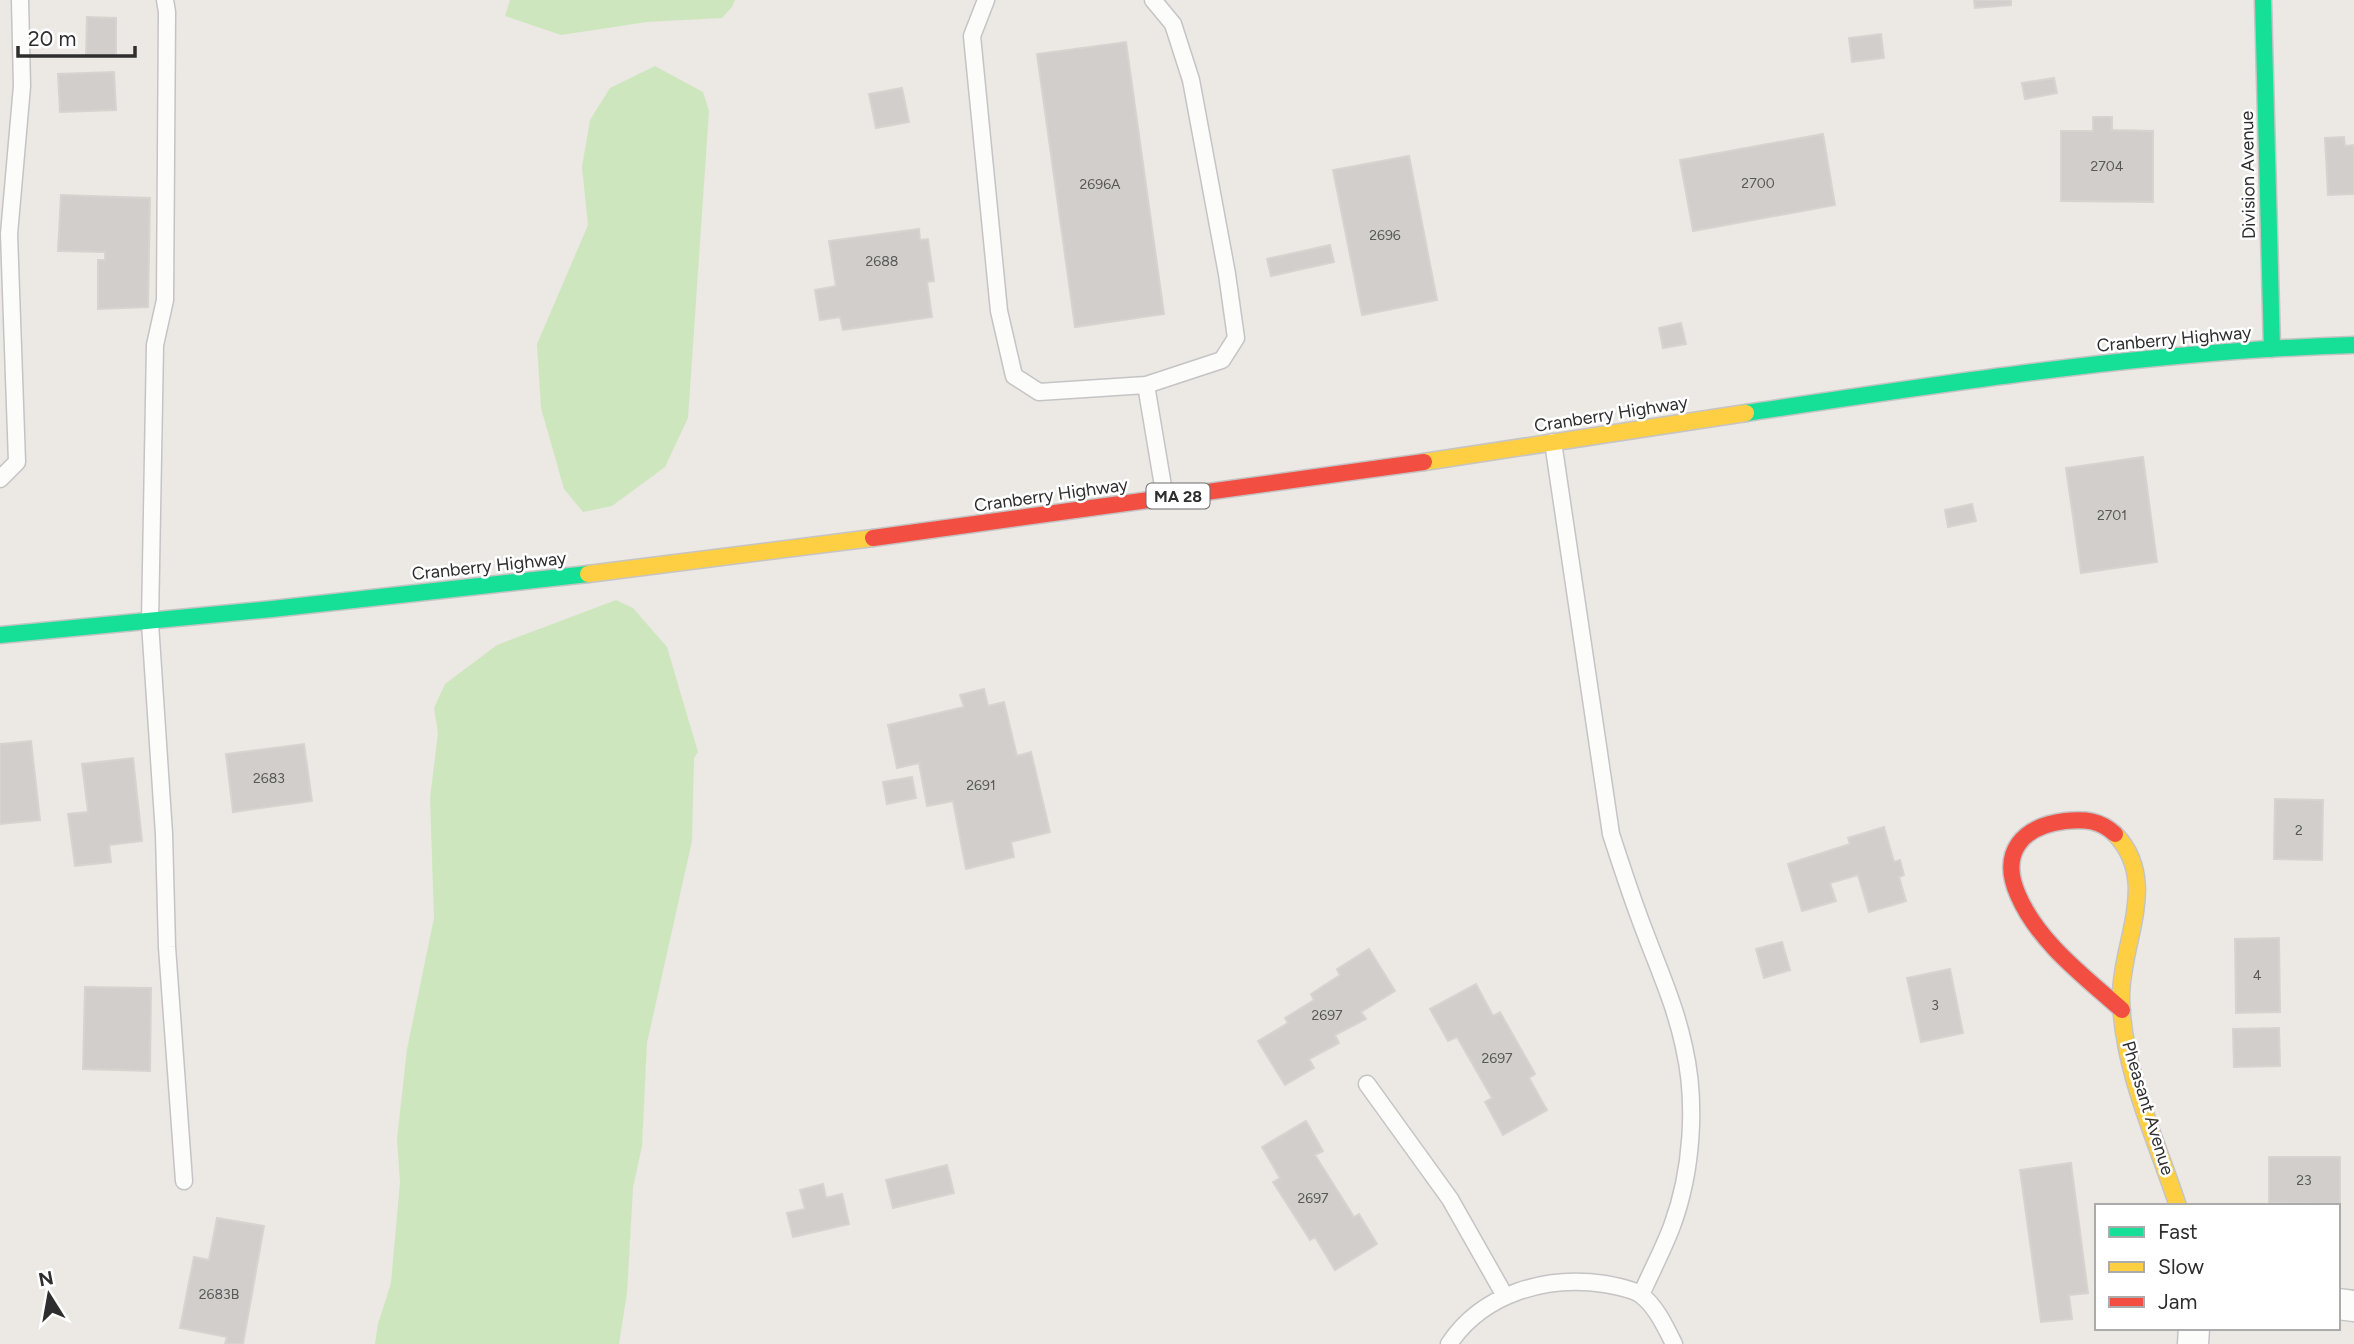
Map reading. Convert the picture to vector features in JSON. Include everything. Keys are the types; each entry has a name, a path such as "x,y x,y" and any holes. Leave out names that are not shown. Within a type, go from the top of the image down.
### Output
{"main road":[{"name":"Division Avenue","path":"2263,0 2272,349"},
{"name":"Cranberry Highway","path":"0,635 150,623 561,577 915,533 1553,442 1904,388 2064,368 2272,349 2354,345"},
{"name":"Pheasant Avenue","path":"2122,1010 2059,949 2021,906 2012,881 2012,860 2021,839 2038,826 2083,819 2094,820 2115,834 2130,855 2138,880 2138,895 2123,973 2122,1010 2127,1045 2177,1204"}],"lane":[{"path":"0,478 17,462 9,234 22,86 20,0"},
{"path":"165,0 165,300 155,345 150,623 164,834 167,947 184,1181"},
{"path":"986,0 972,36 999,311 1014,376 1039,392 1146,385 1222,360 1236,338 1227,274 1191,80 1173,24 1153,0"},
{"path":"1146,385 1166,498"},
{"path":"1553,442 1611,834 1642,926 1666,983 1685,1048 1690,1096 1689,1142 1684,1184 1672,1226 1641,1294"},
{"path":"1367,1084 1450,1199 1505,1296"},
{"path":"1449,1344 1460,1328 1476,1313 1505,1296 1531,1287 1578,1282 1613,1285 1641,1294 1656,1311 1674,1344"}],"green space":[{"path":"510,0 735,0 722,18 647,22 561,35 505,16"},
{"path":"655,66 703,92 709,111 688,418 665,467 612,506 583,512 564,489 541,408 537,344 588,225 582,167 590,120 610,88"},
{"path":"616,600 633,608 667,647 698,752 694,758 692,841 647,1043 642,1146 633,1188 627,1293 619,1344 375,1344 378,1324 391,1283 400,1182 397,1139 407,1049 434,918 430,798 438,733 434,708 445,684 497,645"}],"building":[{"path":"1974,0 2011,0 2011,5 1975,8"},
{"path":"87,17 116,18 116,56 86,56"},
{"path":"1881,34 1884,58 1852,62 1849,38"},
{"path":"1126,42 1164,314 1075,327 1037,54"},
{"path":"114,72 116,110 60,112 58,74"},
{"path":"2054,78 2057,93 2025,99 2022,83"},
{"path":"902,88 909,122 876,128 869,94"},
{"path":"2093,117 2112,117 2112,130 2153,131 2153,202 2061,201 2061,131 2093,131"},
{"path":"1823,134 1835,205 1693,231 1680,160"},
{"path":"2344,137 2345,146 2354,145 2354,194 2328,195 2325,138"},
{"path":"1409,156 1437,300 1362,315 1333,170"},
{"path":"61,195 150,198 148,307 98,309 98,260 105,260 105,252 58,251"},
{"path":"919,229 920,240 928,239 934,281 927,282 932,317 843,330 840,317 820,320 815,290 836,286 829,241"},
{"path":"1330,245 1334,262 1271,276 1267,259"},
{"path":"1681,323 1686,344 1663,348 1659,328"},
{"path":"2143,457 2157,562 2081,573 2066,468"},
{"path":"1972,504 1976,521 1948,527 1945,510"},
{"path":"984,689 988,706 1004,702 1017,756 1031,752 1050,832 1011,842 1014,857 966,869 953,801 927,806 919,763 897,768 888,725 964,707 960,695"},
{"path":"31,741 40,820 0,824 0,744"},
{"path":"304,744 312,801 233,812 226,754"},
{"path":"133,758 142,841 109,845 111,862 75,866 68,814 88,812 82,764"},
{"path":"912,777 916,798 887,804 883,782"},
{"path":"2275,799 2323,800 2322,860 2274,859"},
{"path":"1884,827 1894,862 1900,860 1904,875 1899,877 1906,901 1869,912 1858,875 1830,883 1836,901 1802,911 1788,864 1850,844 1848,838"},
{"path":"2279,938 2280,1012 2236,1013 2235,939"},
{"path":"1782,942 1790,970 1764,978 1756,949"},
{"path":"1369,949 1395,991 1361,1012 1366,1019 1335,1035 1339,1043 1309,1059 1314,1068 1285,1085 1258,1041 1288,1023 1285,1018 1314,1000 1311,994 1340,975 1337,969"},
{"path":"1950,969 1963,1033 1921,1042 1907,978"},
{"path":"1476,984 1493,1016 1500,1012 1535,1074 1529,1078 1547,1110 1503,1135 1485,1102 1492,1098 1457,1037 1448,1041 1430,1009"},
{"path":"85,987 151,988 150,1071 83,1069"},
{"path":"2279,1028 2280,1066 2234,1067 2233,1029"},
{"path":"1306,1121 1323,1151 1315,1155 1354,1217 1359,1214 1377,1244 1335,1270 1315,1237 1310,1240 1273,1182 1280,1178 1262,1147"},
{"path":"2269,1157 2340,1157 2340,1204 2269,1203"},
{"path":"2071,1163 2088,1293 2069,1295 2072,1319 2041,1322 2020,1170"},
{"path":"947,1165 954,1193 893,1208 886,1180"},
{"path":"823,1184 826,1198 842,1194 849,1224 793,1237 787,1213 805,1209 800,1190"},
{"path":"217,1218 264,1226 243,1344 225,1344 227,1337 180,1328 194,1257 209,1260"}],"traffic: fast":[{"path":"2263,0 2272,349"},
{"path":"1746,413 2125,361 2278,348 2354,345"},
{"path":"0,635 272,609 588,574"}],"traffic: slow":[{"path":"1424,462 1746,413"},
{"path":"588,574 873,538"},
{"path":"2115,834 2128,853 2135,872 2137,893 2122,978 2123,1026 2134,1078 2177,1204"}],"traffic: jam":[{"path":"873,538 1424,462"},
{"path":"2115,834 2104,826 2086,821 2072,820 2050,824 2027,835 2013,854 2011,866 2018,895 2037,928 2078,972 2122,1010"}]}
